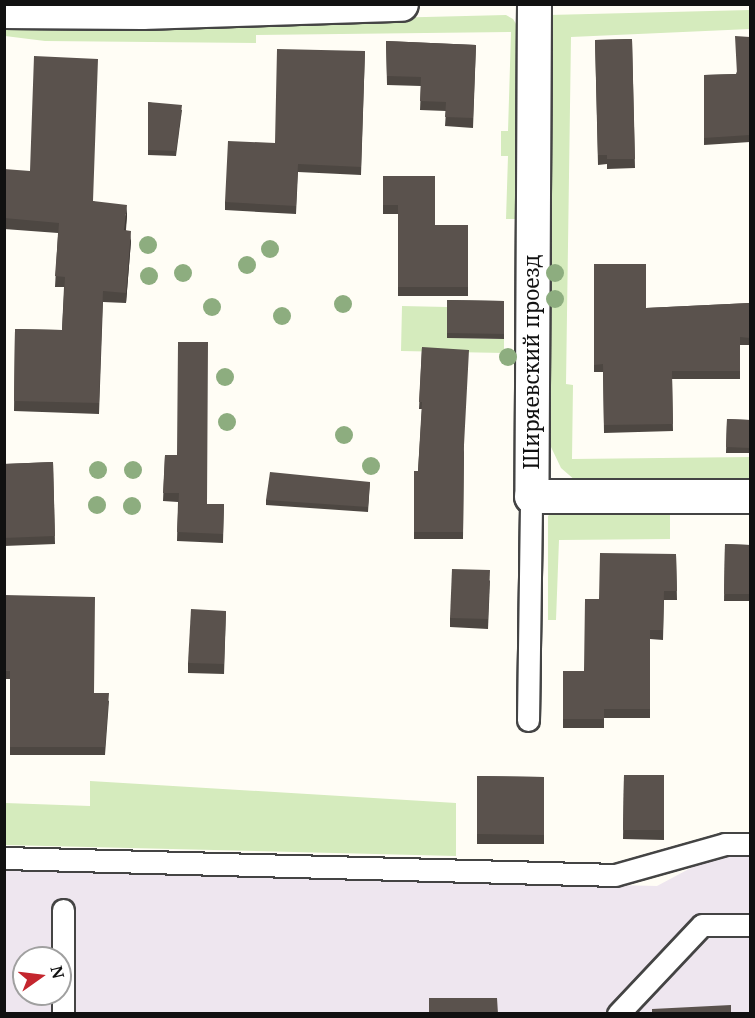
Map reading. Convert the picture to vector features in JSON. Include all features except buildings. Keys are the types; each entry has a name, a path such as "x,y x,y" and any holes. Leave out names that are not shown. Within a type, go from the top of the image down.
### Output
{"street":[{"path":"4,11 142,12 401,4"},
{"name":"Ширяевский проезд","path":"531,496 534,4"},
{"path":"531,496 750,496"}],"lane":[{"name":"Ширяевский проезд","path":"528,720 531,496"},
{"path":"4,858 615,875 725,844 750,844"},
{"path":"63,910 63,1014"},
{"path":"618,1014 702,925 750,925"}],"shaded area":[{"path":"717,854 750,854 750,1013 5,1014 5,870 657,886"}],"green space":[{"path":"750,10 750,29 571,37 566,384 573,385 572,459 750,457 750,486 576,481 561,468 551,447 548,426 549,15"},
{"path":"506,15 513,19 521,32 515,219 506,219 508,156 501,156 501,131 508,131 511,32 256,35 256,43 45,41 5,36 5,21 62,26"},
{"path":"402,306 447,307 447,338 504,339 504,353 401,351"},
{"path":"552,512 670,513 670,539 559,540 556,620 548,620 548,516"},
{"path":"90,781 456,803 456,856 5,845 5,803 90,806"}]}
